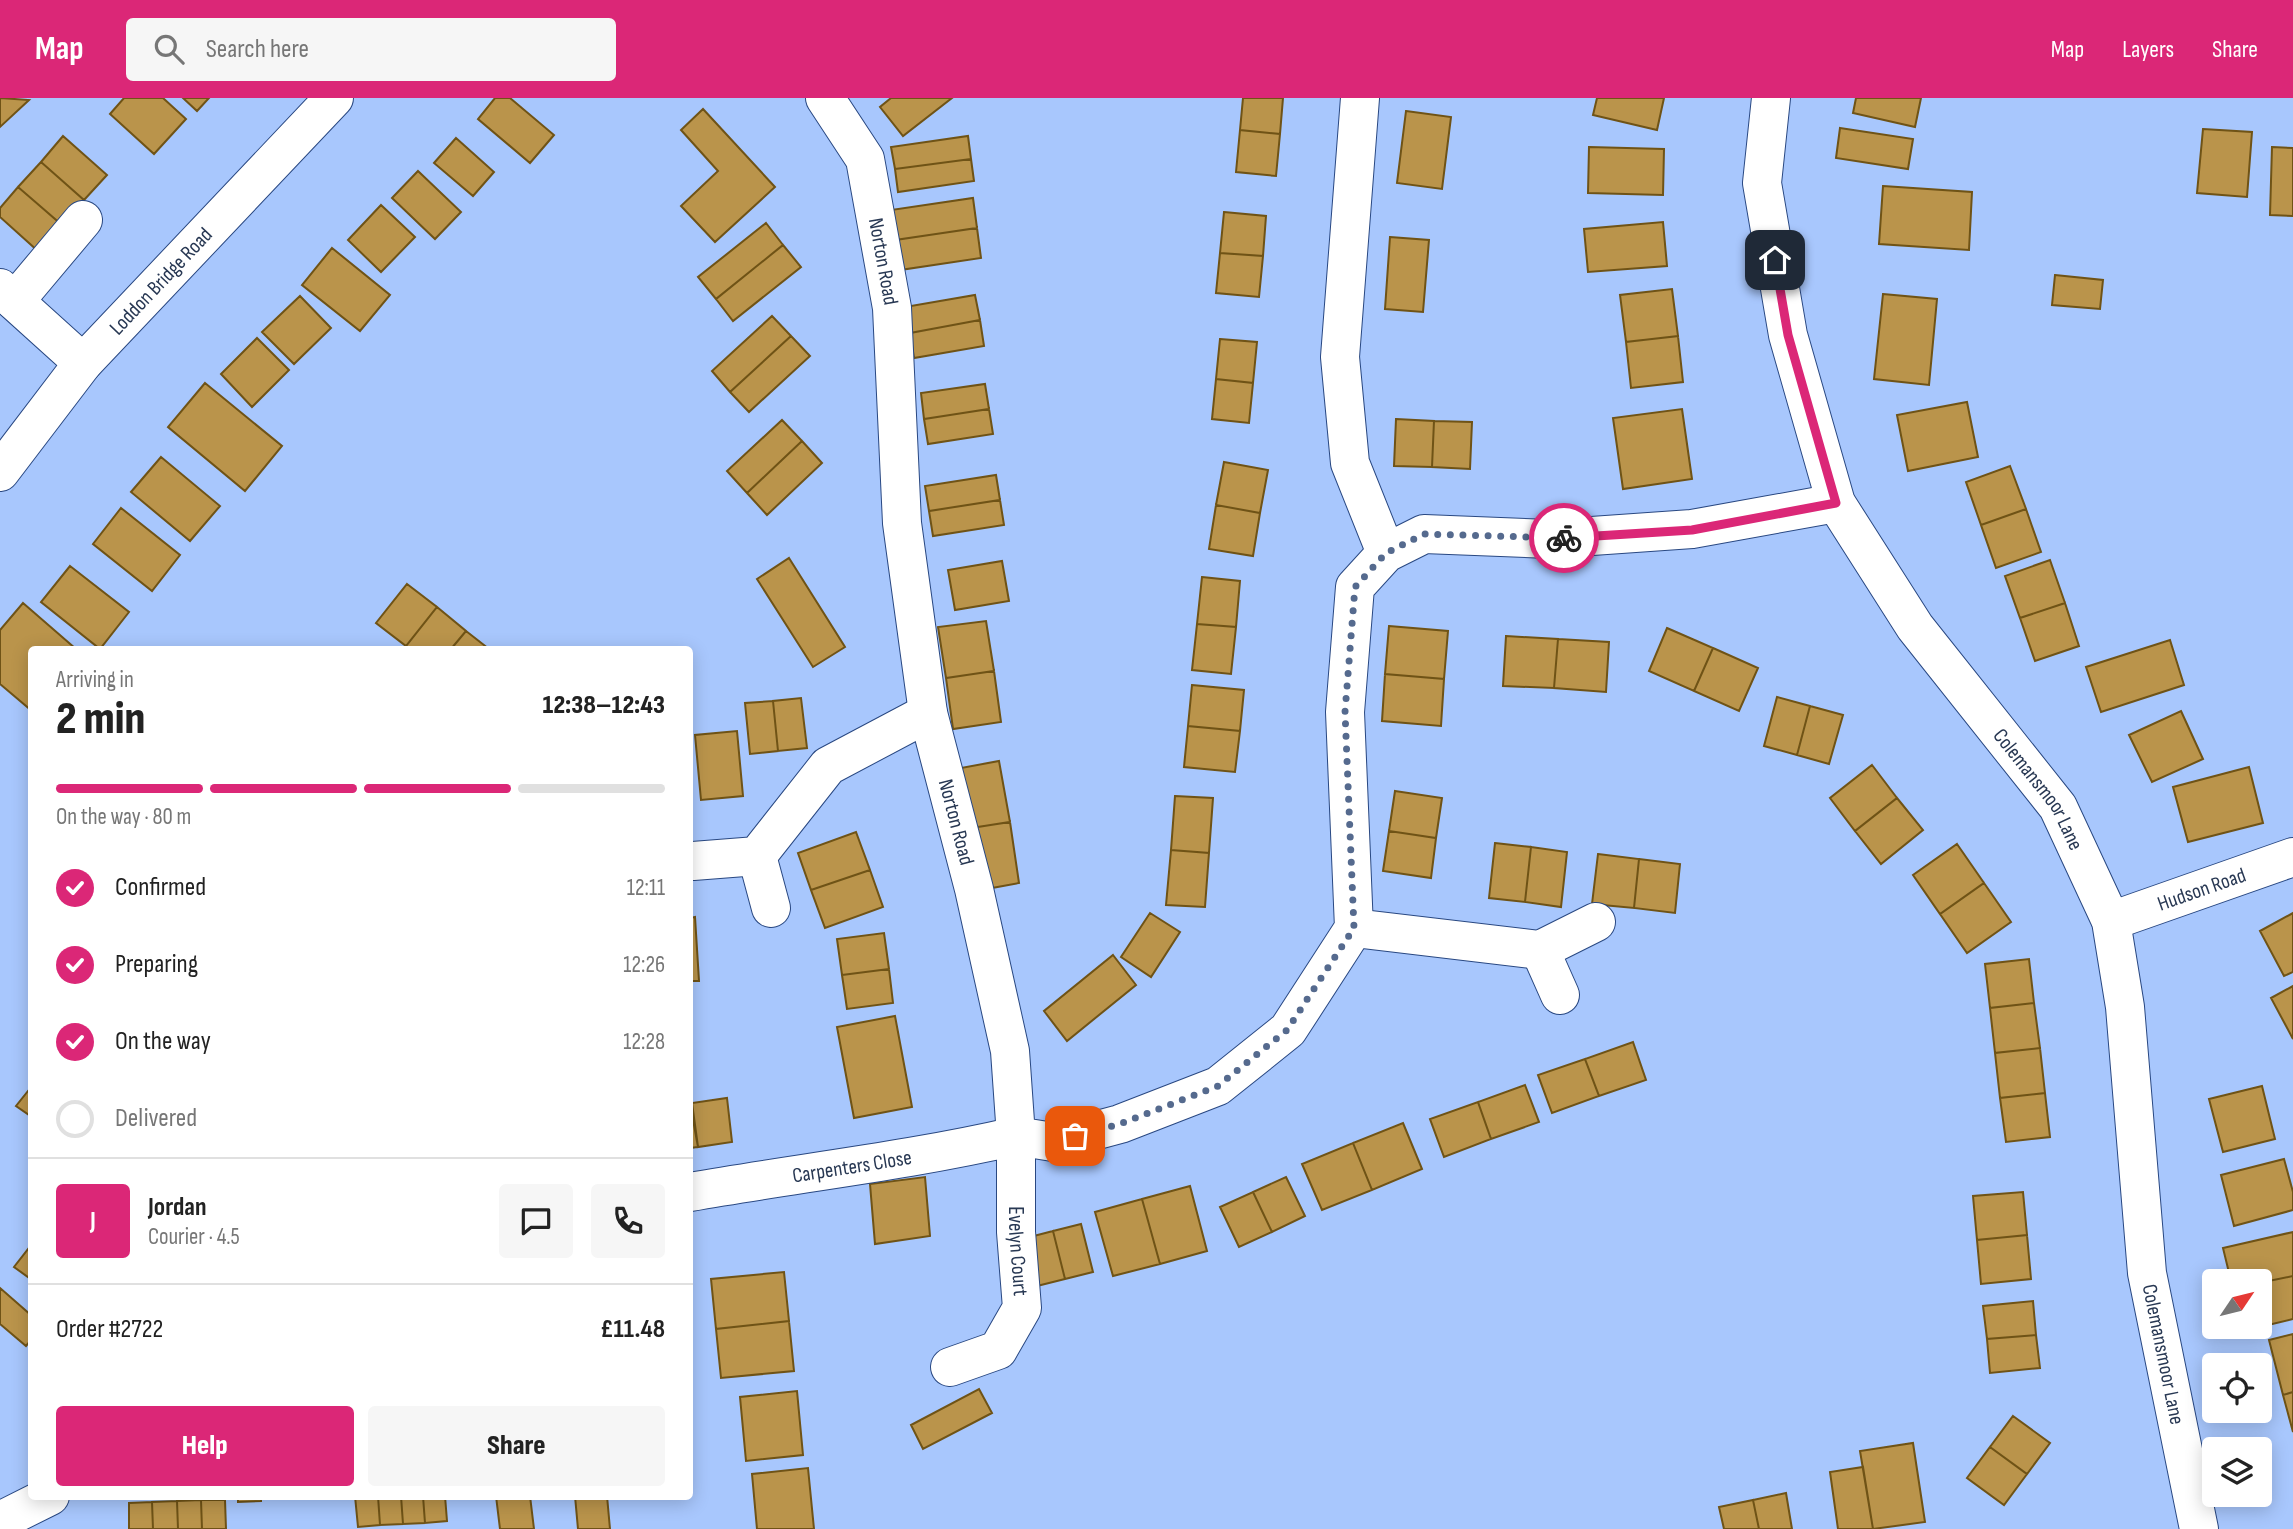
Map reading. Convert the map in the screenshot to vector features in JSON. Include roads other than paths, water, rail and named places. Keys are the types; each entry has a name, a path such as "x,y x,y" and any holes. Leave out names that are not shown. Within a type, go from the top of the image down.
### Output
{"street":[{"name":"Loddon Bridge Road","path":"0,472 83,363 334,98"},
{"name":"Norton Road","path":"825,98 865,159 892,307 902,523 928,713 974,889 1010,1051 1016,1136"},
{"path":"1360,98 1340,357 1350,463 1386,553"},
{"name":"Colemansmoor Lane","path":"1771,98 1762,184 1788,335 1836,503 1914,627 2058,807 2111,921 2125,1007 2147,1273 2199,1529"},
{"path":"83,220 7,294 83,363"},
{"path":"1016,1136 1053,1142 1120,1124 1218,1086 1287,1030 1354,928 1345,712 1355,587 1386,553 1424,534 1549,539 1692,530 1836,503"},
{"path":"693,861 757,856 828,766 928,713"},
{"path":"757,856 771,908"},
{"name":"Hudson Road","path":"2111,921 2293,857"},
{"path":"1354,928 1540,950 1596,922"},
{"path":"1540,950 1560,995"},
{"name":"Carpenters Close","path":"693,1191 822,1169 931,1156 1016,1136"},
{"name":"Evelyn Court","path":"950,1367 998,1350 1022,1308 1016,1232 1016,1136"},
{"path":"0,1521 42,1500"}]}
